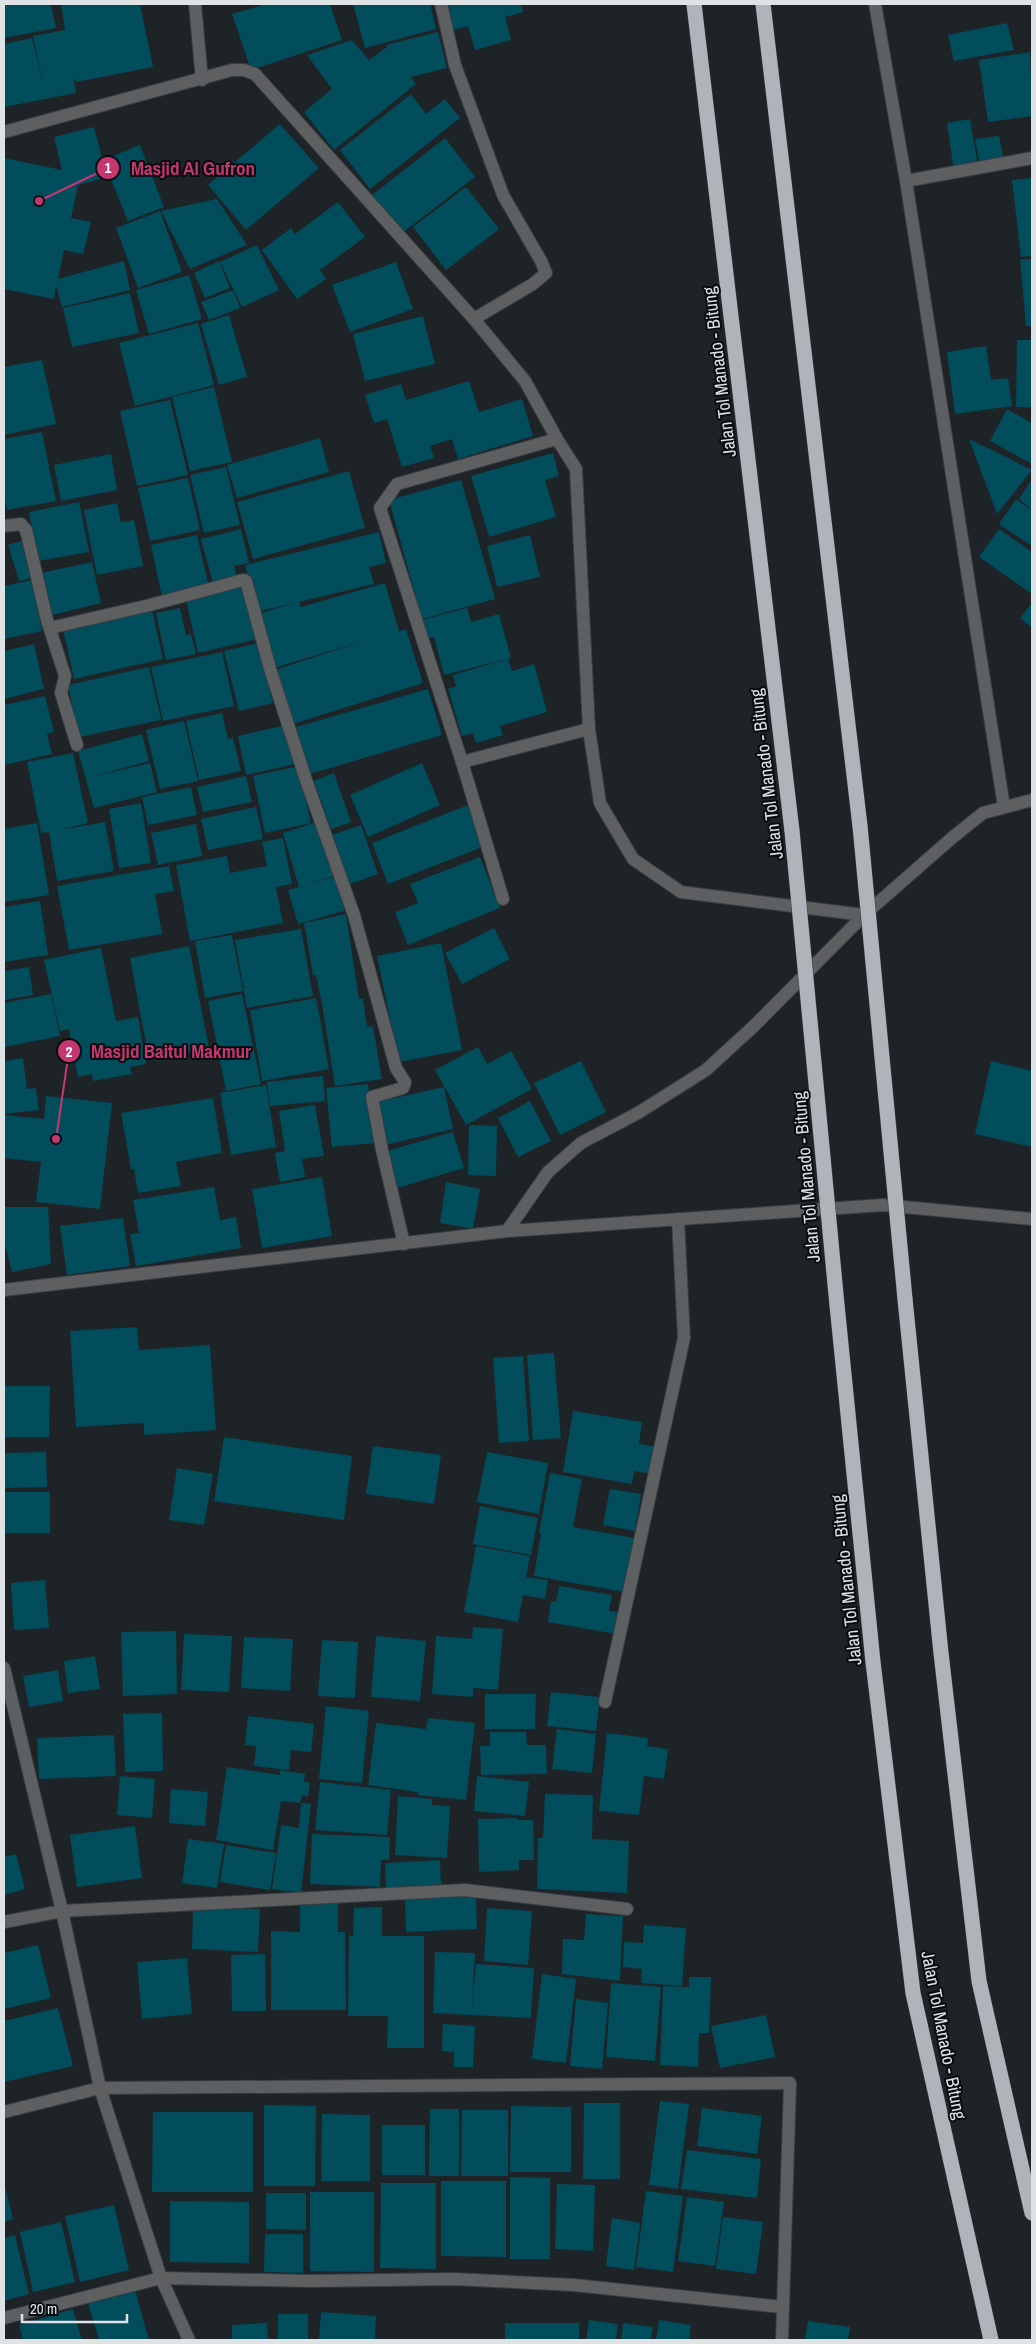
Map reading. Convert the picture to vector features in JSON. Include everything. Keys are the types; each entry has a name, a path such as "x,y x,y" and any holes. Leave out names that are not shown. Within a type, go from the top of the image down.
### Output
{"highway":[{"name":"Jalan Tol Manado - Bitung","path":"694,4 792,831 873,1662 913,1993 991,2340"},
{"path":"763,4 860,826 941,1653 979,1980 1032,2213"}],"street":[{"path":"195,4 202,80"},
{"path":"441,4 455,65 503,195 542,261 546,273 533,284 474,319"},
{"path":"875,4 906,180 1004,807"},
{"path":"4,132 202,80 232,70 244,70 255,74 474,319 525,381 576,469 589,729 600,803 633,859 682,892 864,915"},
{"path":"906,180 1032,158"},
{"path":"503,899 462,762 380,508 397,484 557,439"},
{"path":"4,526 21,524 26,530 50,628 65,676 61,693 77,745"},
{"path":"50,628 246,581 271,672 306,780 354,915 396,1068 405,1082 403,1088 372,1097 382,1150 404,1244"},
{"path":"462,762 589,729"},
{"path":"507,1231 548,1172 581,1143 638,1113 706,1070 754,1026 864,915 983,813 1032,800"},
{"path":"4,1290 507,1231 678,1219 883,1205 1032,1219"},
{"path":"605,1702 684,1338 678,1219"},
{"path":"4,1668 62,1911 100,2088 161,2278 189,2340"},
{"path":"4,1922 62,1911 466,1890 627,1909"},
{"path":"4,2112 100,2088 790,2083 782,2340"},
{"path":"4,2318 161,2278 310,2281 453,2279 574,2285 782,2307"}],"building":[{"path":"4,4 51,4 56,28 4,38"},
{"path":"61,4 140,4 153,67 76,82 73,77 76,93 4,107 4,44 32,38 43,83 33,36 65,30"},
{"path":"266,4 330,4 342,40 251,70 232,14"},
{"path":"353,4 430,4 436,29 365,48"},
{"path":"443,4 521,4 523,12 505,17 511,40 475,50 468,26 450,31"},
{"path":"1007,23 1014,50 954,61 948,35"},
{"path":"438,32 447,68 411,77 416,84 334,150 304,112 332,89 307,55 352,40 369,60 387,47 386,45"},
{"path":"1030,52 1032,116 988,122 979,60"},
{"path":"411,94 426,114 445,99 460,118 370,189 340,150"},
{"path":"970,119 978,166 954,171 947,123"},
{"path":"280,124 319,168 246,230 208,185"},
{"path":"94,127 107,177 78,185 71,218 91,222 83,254 64,250 58,279 124,261 130,290 62,307 56,285 54,299 4,289 4,158 62,170 54,137"},
{"path":"999,136 1004,162 980,166 975,139"},
{"path":"445,138 475,177 402,233 372,195"},
{"path":"140,145 164,207 128,221 103,160"},
{"path":"1032,178 1032,256 1021,257 1012,180"},
{"path":"466,187 499,229 446,270 413,227"},
{"path":"217,199 247,245 190,269 161,211"},
{"path":"338,202 365,237 320,270 326,279 297,299 262,250 291,228 295,234"},
{"path":"160,211 182,272 138,288 116,228"},
{"path":"257,245 279,290 242,307 220,262"},
{"path":"1020,259 1032,259 1032,326 1026,326"},
{"path":"219,261 230,288 205,298 194,273"},
{"path":"396,262 413,309 350,332 332,285"},
{"path":"189,275 202,319 149,334 136,290"},
{"path":"233,290 240,308 209,320 201,302"},
{"path":"130,293 139,333 72,347 63,308"},
{"path":"229,315 247,377 219,385 201,324"},
{"path":"423,316 435,364 365,381 353,334"},
{"path":"198,323 214,385 135,406 119,343"},
{"path":"1017,340 1032,340 1032,407 1016,407"},
{"path":"986,346 991,380 1008,378 1012,406 955,414 947,352"},
{"path":"42,360 56,424 4,435 4,367"},
{"path":"469,381 479,412 522,399 533,436 458,459 452,439 430,446 434,458 402,467 387,419 374,423 365,395 401,384 406,400"},
{"path":"214,387 232,462 190,471 172,397"},
{"path":"170,400 188,475 137,486 120,411"},
{"path":"1007,409 1032,423 1032,464 990,441"},
{"path":"42,432 56,501 7,510 4,494 4,439"},
{"path":"320,438 329,472 237,498 227,465"},
{"path":"969,439 1032,470 997,514"},
{"path":"553,453 559,476 545,480 556,517 489,537 471,476"},
{"path":"111,454 117,490 61,501 54,465"},
{"path":"226,467 240,525 204,533 190,475"},
{"path":"349,471 365,528 253,559 237,502"},
{"path":"188,478 200,530 150,541 138,488"},
{"path":"1032,479 1032,509 1019,499"},
{"path":"461,480 495,599 422,619 389,500"},
{"path":"1016,499 1032,510 1032,546 999,524"},
{"path":"79,502 89,552 38,561 29,512"},
{"path":"117,503 121,522 134,520 143,566 97,575 84,510"},
{"path":"241,529 249,563 234,566 237,577 213,583 201,539"},
{"path":"999,529 1032,552 1032,594 979,557"},
{"path":"379,532 386,563 369,567 374,584 299,602 301,607 385,583 399,631 406,629 423,683 293,724 275,670 363,641 274,668 258,614 295,603 256,612 245,565"},
{"path":"197,535 209,587 162,597 151,545"},
{"path":"530,535 540,577 497,587 487,546"},
{"path":"21,541 31,578 19,581 8,545"},
{"path":"92,562 101,603 52,615 41,573"},
{"path":"32,580 42,631 4,639 4,586"},
{"path":"246,586 258,639 198,653 186,600"},
{"path":"1032,603 1032,628 1020,618"},
{"path":"180,608 186,635 191,634 196,654 166,660 156,613"},
{"path":"467,608 471,622 499,614 511,658 444,675 434,637 426,639 421,620"},
{"path":"152,610 163,659 74,679 63,629"},
{"path":"258,643 273,703 239,711 224,651"},
{"path":"34,644 44,689 4,699 4,651"},
{"path":"222,652 234,706 163,721 151,667"},
{"path":"508,659 512,671 534,664 547,712 500,726 503,735 476,743 473,733 462,736 448,689 456,686 453,675"},
{"path":"149,667 161,720 79,737 68,685"},
{"path":"428,689 442,735 310,774 296,727"},
{"path":"45,696 54,732 47,734 52,754 4,765 4,705"},
{"path":"222,713 228,739 233,738 241,771 199,780 186,721"},
{"path":"184,721 198,781 160,789 146,730"},
{"path":"286,725 295,764 246,775 238,736"},
{"path":"142,734 149,761 91,777 150,763 157,792 94,808 78,751"},
{"path":"73,753 88,823 60,830 105,822 114,871 57,881 49,832 41,833 27,762"},
{"path":"422,763 440,805 368,837 350,795"},
{"path":"299,766 311,823 265,833 253,776"},
{"path":"334,773 351,822 331,829 314,781"},
{"path":"246,776 252,802 203,812 197,787"},
{"path":"191,787 197,815 148,825 142,797"},
{"path":"141,803 151,863 119,868 109,809"},
{"path":"468,805 485,846 388,884 372,843"},
{"path":"256,807 263,839 208,850 201,819"},
{"path":"320,821 337,875 307,884 337,876 347,910 298,924 288,890 299,887 283,833"},
{"path":"37,823 49,895 4,902 4,829"},
{"path":"196,824 202,856 158,865 151,833"},
{"path":"361,825 378,874 347,885 329,836"},
{"path":"283,838 292,884 276,887 283,923 190,941 176,865 227,856 230,873 267,866 262,842"},
{"path":"480,857 500,908 408,945 395,912 418,903 410,884"},
{"path":"169,866 174,891 155,894 162,934 69,950 57,886"},
{"path":"40,901 48,955 4,962 4,907"},
{"path":"346,914 359,999 363,998 367,1027 373,1026 382,1079 335,1086 322,1004 316,975 313,975 304,923"},
{"path":"494,928 510,959 462,984 445,953"},
{"path":"301,929 313,996 247,1008 235,940"},
{"path":"232,935 243,991 205,998 195,941"},
{"path":"441,943 462,1050 399,1062 377,956"},
{"path":"189,946 209,1048 149,1059 130,958"},
{"path":"101,948 116,1021 138,1017 146,1064 130,1067 132,1074 93,1081 92,1074 78,1077 69,1029 60,1031 44,960"},
{"path":"29,967 33,995 4,1000 4,971"},
{"path":"51,994 60,1036 4,1047 4,1003"},
{"path":"242,994 261,1084 226,1091 208,1001"},
{"path":"316,998 329,1069 262,1081 250,1010"},
{"path":"478,1047 487,1064 511,1051 532,1089 466,1125 435,1070"},
{"path":"23,1058 27,1089 36,1088 39,1110 4,1114 4,1061"},
{"path":"581,1061 606,1112 560,1135 534,1083"},
{"path":"991,1061 1032,1071 1032,1147 975,1134"},
{"path":"323,1076 325,1101 270,1106 267,1082"},
{"path":"368,1084 375,1143 332,1147 326,1088"},
{"path":"266,1085 276,1147 231,1155 220,1093"},
{"path":"444,1087 453,1129 385,1145 377,1102"},
{"path":"46,1096 112,1103 100,1209 36,1202 41,1162 4,1158 4,1115 44,1119"},
{"path":"213,1098 222,1153 176,1162 181,1186 138,1193 134,1169 131,1169 121,1113"},
{"path":"530,1101 551,1141 518,1157 498,1118"},
{"path":"315,1105 324,1156 302,1159 305,1177 280,1182 275,1153 285,1151 279,1111"},
{"path":"469,1125 497,1126 496,1176 468,1175"},
{"path":"453,1132 464,1168 397,1188 387,1151"},
{"path":"322,1177 332,1236 262,1248 252,1189"},
{"path":"446,1182 480,1189 473,1229 440,1223"},
{"path":"214,1187 220,1220 236,1217 241,1248 136,1266 130,1234 139,1233 133,1200"},
{"path":"4,1207 48,1207 51,1264 12,1272 4,1241"},
{"path":"123,1218 130,1266 67,1275 60,1226"},
{"path":"137,1327 139,1350 210,1345 216,1430 144,1435 144,1423 76,1427 70,1331"},
{"path":"554,1353 561,1438 533,1440 527,1355"},
{"path":"523,1356 529,1441 499,1443 493,1358"},
{"path":"4,1386 50,1386 49,1437 4,1437"},
{"path":"573,1411 642,1422 639,1444 657,1447 652,1474 634,1471 632,1484 563,1472"},
{"path":"224,1437 352,1456 344,1520 214,1501"},
{"path":"373,1446 441,1455 434,1504 366,1494"},
{"path":"46,1452 47,1487 4,1488 4,1453"},
{"path":"487,1452 548,1463 539,1514 477,1502"},
{"path":"177,1468 213,1474 204,1525 169,1520"},
{"path":"550,1473 582,1479 573,1527 634,1538 625,1592 534,1576 541,1533 539,1533"},
{"path":"610,1489 641,1494 635,1531 603,1525"},
{"path":"4,1492 50,1492 50,1533 4,1533"},
{"path":"480,1506 538,1518 531,1555 473,1544"},
{"path":"476,1546 530,1556 526,1577 548,1580 545,1599 523,1595 518,1622 464,1612"},
{"path":"45,1580 49,1628 14,1630 11,1583"},
{"path":"559,1586 612,1595 609,1611 619,1612 616,1634 548,1622 551,1601 556,1602"},
{"path":"473,1627 503,1629 498,1690 473,1688 473,1697 432,1694 436,1636 472,1639"},
{"path":"176,1631 177,1694 123,1696 121,1632"},
{"path":"184,1634 232,1636 229,1692 181,1690"},
{"path":"376,1636 426,1641 420,1701 371,1697"},
{"path":"244,1637 293,1639 290,1691 241,1688"},
{"path":"322,1640 358,1642 355,1698 318,1696"},
{"path":"95,1656 100,1689 68,1693 64,1661"},
{"path":"58,1670 63,1701 29,1707 23,1676"},
{"path":"551,1692 600,1697 596,1731 547,1726"},
{"path":"485,1694 536,1694 535,1729 485,1729"},
{"path":"326,1706 369,1711 362,1783 319,1779"},
{"path":"162,1713 163,1771 125,1772 123,1714"},
{"path":"248,1716 314,1724 311,1752 291,1750 289,1770 254,1766 256,1746 245,1745"},
{"path":"428,1718 475,1723 466,1800 418,1795 418,1792 368,1785 376,1723 426,1729"},
{"path":"557,1729 596,1734 592,1773 552,1769"},
{"path":"490,1732 526,1732 527,1745 546,1745 547,1774 481,1775 480,1746 490,1746"},
{"path":"607,1733 648,1738 647,1746 668,1749 664,1779 644,1776 639,1815 599,1811"},
{"path":"114,1735 116,1776 39,1779 37,1738"},
{"path":"227,1767 280,1775 280,1770 305,1774 304,1782 310,1783 308,1796 302,1795 300,1803 281,1801 273,1850 216,1840"},
{"path":"120,1776 155,1779 152,1818 117,1815"},
{"path":"477,1776 529,1782 525,1816 474,1811"},
{"path":"320,1782 391,1790 387,1835 315,1830"},
{"path":"171,1789 208,1792 205,1826 169,1823"},
{"path":"545,1794 593,1795 592,1839 629,1841 627,1893 537,1889 538,1838 543,1838"},
{"path":"398,1796 432,1799 432,1805 450,1806 447,1858 395,1855"},
{"path":"301,1803 311,1804 301,1893 272,1889 281,1825 299,1828"},
{"path":"517,1818 517,1820 533,1820 534,1860 519,1860 519,1870 479,1872 478,1819"},
{"path":"135,1826 142,1878 77,1887 70,1835"},
{"path":"312,1834 390,1837 389,1860 381,1860 380,1887 310,1884"},
{"path":"188,1839 224,1844 217,1888 182,1883"},
{"path":"226,1845 276,1853 270,1890 220,1882"},
{"path":"16,1854 25,1889 4,1895 4,1857"},
{"path":"440,1860 441,1884 386,1888 385,1863"},
{"path":"476,1895 477,1929 406,1932 405,1898"},
{"path":"300,1902 338,1902 338,1932 345,1932 346,2010 271,2010 271,1931 300,1932"},
{"path":"193,1907 260,1909 258,1952 192,1949"},
{"path":"382,1907 382,1936 424,1936 424,2048 387,2048 388,2016 348,2016 349,1936 353,1936 354,1908"},
{"path":"487,1908 532,1911 528,1965 484,1961"},
{"path":"586,1914 623,1916 620,1981 562,1974 563,1939 584,1940"},
{"path":"644,1925 686,1928 682,1986 641,1983 642,1969 623,1967 624,1942 643,1943"},
{"path":"38,1945 51,1998 4,2009 4,1953"},
{"path":"435,1952 475,1953 472,2009 476,1964 534,1968 531,2018 433,2013"},
{"path":"265,1954 266,2011 232,2011 231,1955"},
{"path":"187,1958 192,2014 142,2019 137,1962"},
{"path":"542,1974 576,1979 566,2063 532,2059"},
{"path":"689,1977 711,1977 709,2033 699,2033 698,2067 660,2065 663,1986 689,1987"},
{"path":"611,1983 661,1987 655,2061 606,2057"},
{"path":"576,1999 608,2003 602,2069 570,2066"},
{"path":"58,2008 73,2066 4,2082 4,2021"},
{"path":"766,2015 775,2057 720,2068 711,2026"},
{"path":"443,2024 475,2026 473,2067 454,2067 454,2052 442,2051"},
{"path":"660,2101 689,2104 678,2189 649,2185"},
{"path":"584,2103 620,2103 620,2179 583,2179"},
{"path":"264,2105 316,2106 315,2186 264,2186"},
{"path":"511,2106 571,2107 571,2172 510,2172"},
{"path":"702,2108 762,2116 757,2154 697,2146"},
{"path":"430,2109 459,2109 459,2176 429,2176"},
{"path":"462,2110 508,2110 508,2176 461,2176"},
{"path":"153,2112 253,2112 253,2192 152,2192"},
{"path":"322,2114 370,2115 370,2181 321,2181"},
{"path":"382,2125 425,2125 425,2175 382,2175"},
{"path":"687,2150 761,2159 757,2198 681,2189"},
{"path":"510,2177 550,2178 550,2259 510,2259"},
{"path":"441,2181 506,2181 506,2257 441,2256"},
{"path":"4,2183 13,2219 4,2222"},
{"path":"381,2183 436,2183 436,2269 380,2268"},
{"path":"557,2184 595,2185 593,2251 555,2249"},
{"path":"646,2191 683,2196 673,2272 636,2267"},
{"path":"310,2192 374,2192 374,2272 310,2271"},
{"path":"266,2193 306,2193 306,2230 266,2229"},
{"path":"687,2197 724,2202 715,2266 678,2261"},
{"path":"170,2201 249,2202 249,2263 170,2262"},
{"path":"114,2205 129,2270 80,2282 65,2216"},
{"path":"723,2217 763,2222 756,2274 716,2269"},
{"path":"612,2218 640,2223 634,2270 606,2266"},
{"path":"61,2222 75,2282 33,2292 20,2232"},
{"path":"265,2234 303,2234 303,2273 264,2272"},
{"path":"15,2235 29,2294 4,2301 4,2238"},
{"path":"135,2290 149,2340 99,2340 88,2303"},
{"path":"73,2309 82,2340 23,2340 19,2325"},
{"path":"321,2312 376,2316 375,2340 319,2340"},
{"path":"278,2314 308,2314 308,2340 278,2340"},
{"path":"589,2320 618,2324 616,2340 586,2340"},
{"path":"659,2320 691,2325 689,2340 656,2340"},
{"path":"808,2321 850,2327 848,2340 805,2340"},
{"path":"267,2323 268,2340 232,2340 232,2325"},
{"path":"505,2323 579,2323 579,2340 505,2340"},
{"path":"623,2323 653,2327 651,2340 621,2340"}],"place":[{"name":"Masjid Al Gufron","path":"39,201"},
{"name":"Masjid Baitul Makmur","path":"56,1139"}]}
